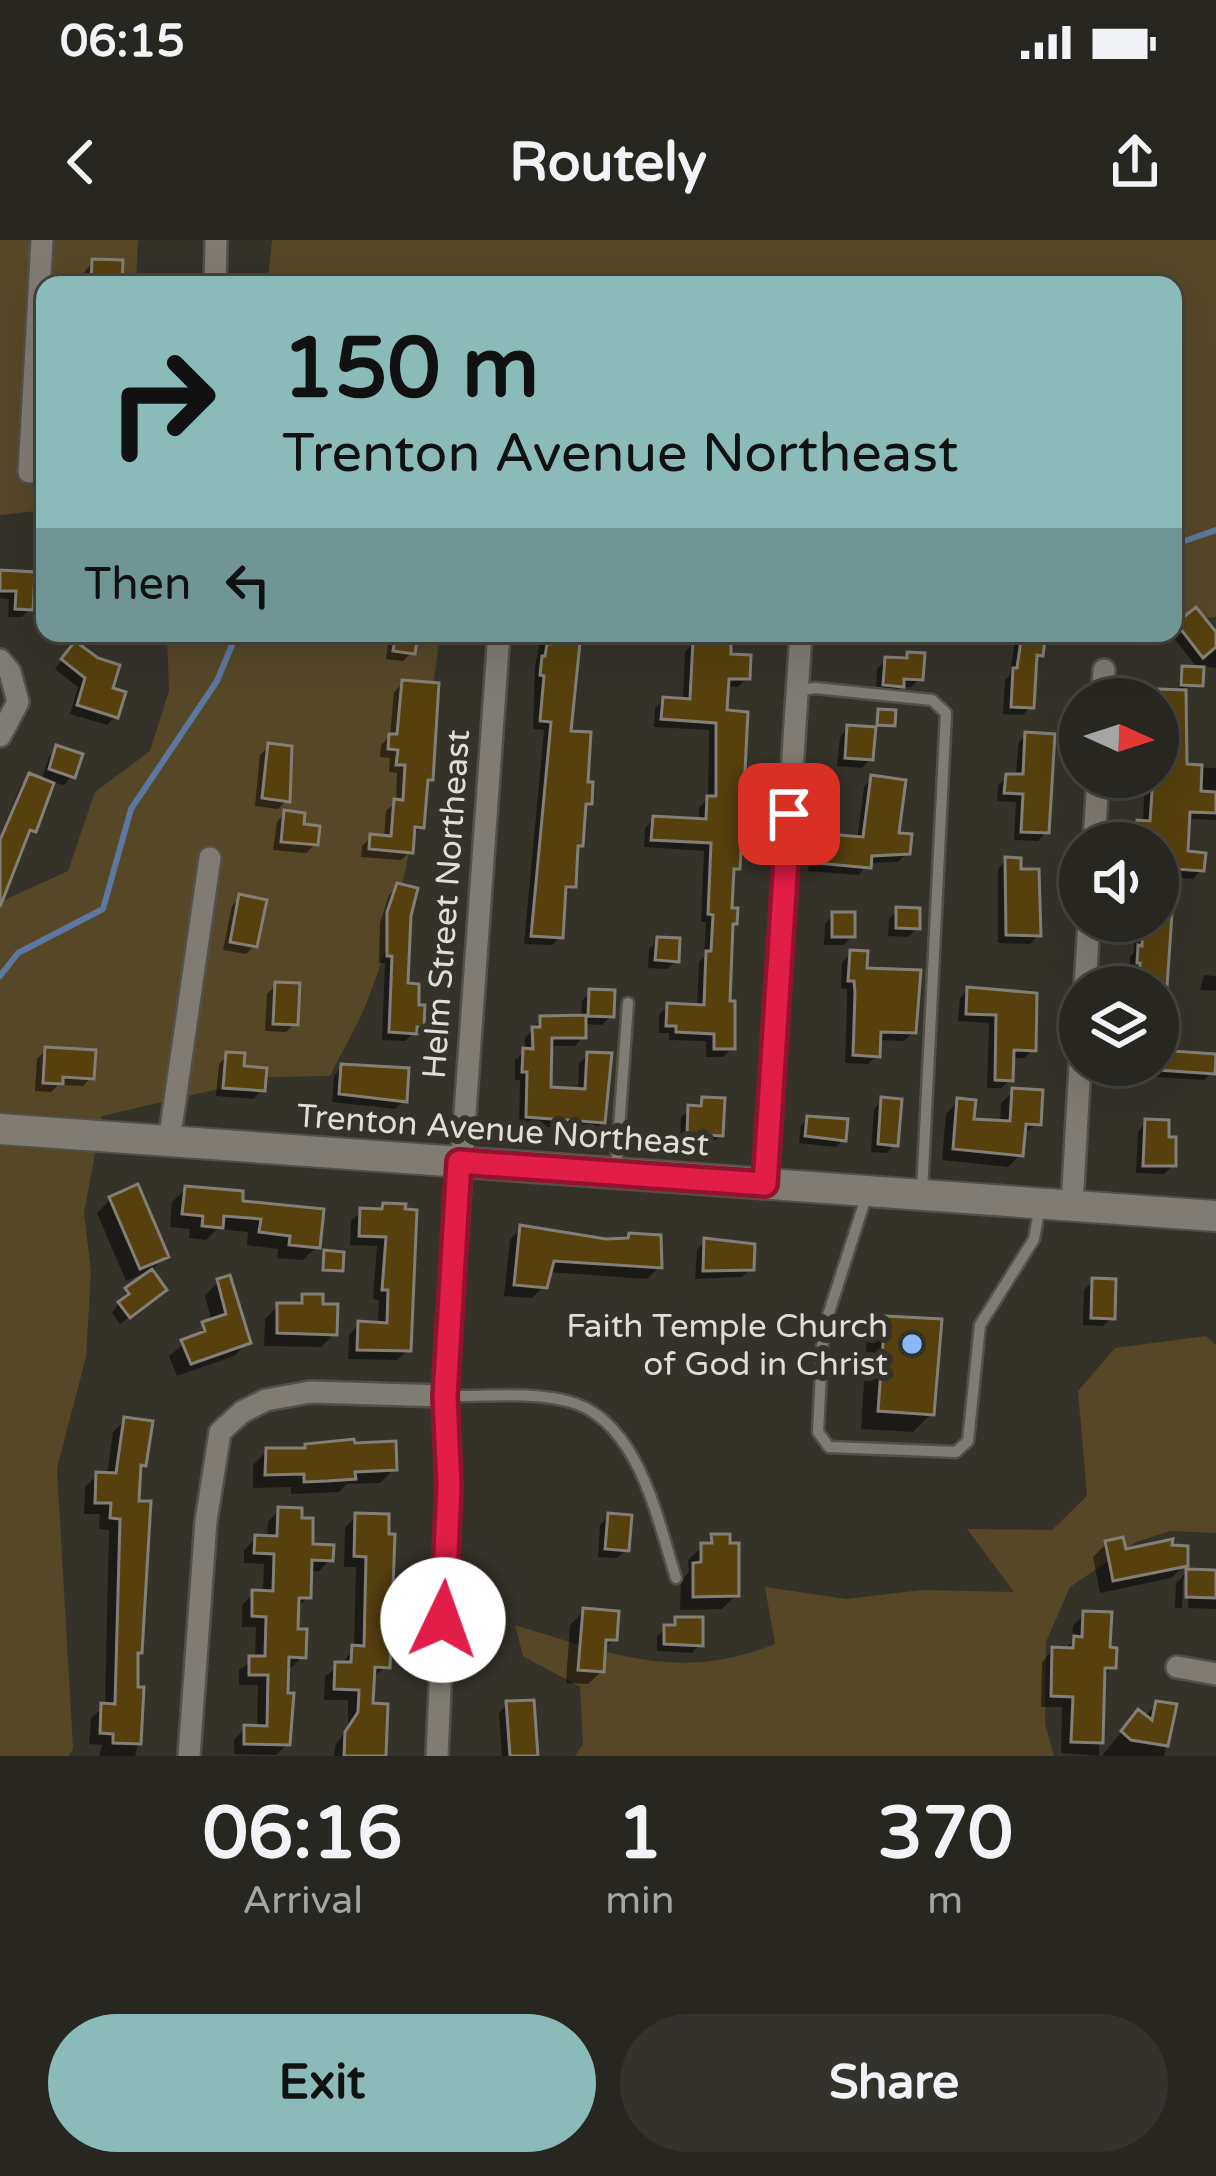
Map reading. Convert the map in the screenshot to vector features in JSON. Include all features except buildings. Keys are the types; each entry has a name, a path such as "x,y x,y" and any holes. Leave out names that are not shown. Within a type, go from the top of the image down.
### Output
{"main road":[{"name":"Trenton Avenue Northeast","path":"0,1129 1216,1216"}],"street":[{"path":"40,276 42,240"},
{"path":"215,276 216,240"},
{"path":"28,472 36,339"},
{"name":"Helm Street Northeast","path":"437,1756 449,1486 445,1396 498,642"},
{"path":"765,1184 800,642"},
{"path":"0,736 18,702 5,666"},
{"path":"1103,678 1104,670"},
{"path":"170,1142 210,858"},
{"path":"1072,1205 1079,1086"},
{"path":"189,1756 206,1521 220,1432 242,1412 266,1400 310,1392 445,1396"},
{"path":"1177,1667 1216,1674"}],"lane":[{"path":"797,691 815,688 932,700 946,713 922,1195"},
{"path":"616,1173 628,1003"},
{"path":"868,1191 823,1331 818,1432 829,1447 956,1453 968,1441 980,1325 1034,1239 1040,1203"},
{"path":"445,1396 545,1397 571,1401 595,1412 628,1449 676,1578"}],"shaded area":[{"path":"0,240 138,240 136,276 36,276 36,511 0,515"},
{"path":"272,240 1216,240 1216,617 1182,619 1182,276 264,276 269,271"},
{"path":"167,642 439,642 415,820 396,913 367,1002 330,1076 270,1077 102,1116 84,1213 91,1272 86,1357 57,1468 73,1748 69,1756 0,1756 0,902 68,871 95,792 150,751 169,691"},
{"path":"1206,1336 1216,1345 1216,1533 1170,1531 1136,1542 1070,1587 1046,1642 1045,1724 1054,1756 575,1756 583,1744 580,1687 523,1656 515,1625 644,1660 707,1661 775,1644 765,1587 846,1599 922,1590 1014,1592 967,1529 1052,1530 1087,1496 1078,1391 1115,1348"}],"waterway":[{"path":"1182,542 1216,530"},
{"path":"0,976 18,953 103,909 131,809 217,681 233,642"}],"place":[{"name":"Faith Temple Church of God in Christ","path":"912,1344"}],"route":[{"path":"443,1620 449,1486 445,1396 459,1162 765,1184 789,814"}]}
